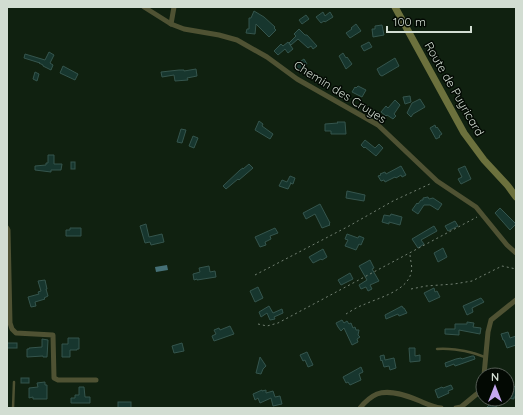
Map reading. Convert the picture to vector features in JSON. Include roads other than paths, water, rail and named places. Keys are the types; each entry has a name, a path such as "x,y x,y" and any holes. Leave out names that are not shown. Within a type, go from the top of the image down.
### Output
{"main road":[{"name":"Route de Puyricard","path":"395,7 464,133 484,160 516,197"}],"street":[{"name":"Chemin des Cruyes","path":"144,7 171,24 184,29 219,35 237,40 268,57 297,79 378,126 437,181 476,207 507,245 516,253"},
{"path":"171,24 174,7"},
{"path":"7,228 10,323 12,329 16,333 53,335 54,378 58,380 96,380"},
{"path":"485,367 488,332 491,320 516,300"},
{"path":"360,408 366,401 377,394 389,392 441,408"},
{"path":"456,408 461,407 475,395"}],"lane":[{"path":"437,349 473,353 486,357"},
{"path":"13,408 14,382"}],"water":[{"path":"167,265 168,270 156,272 155,267"}]}
